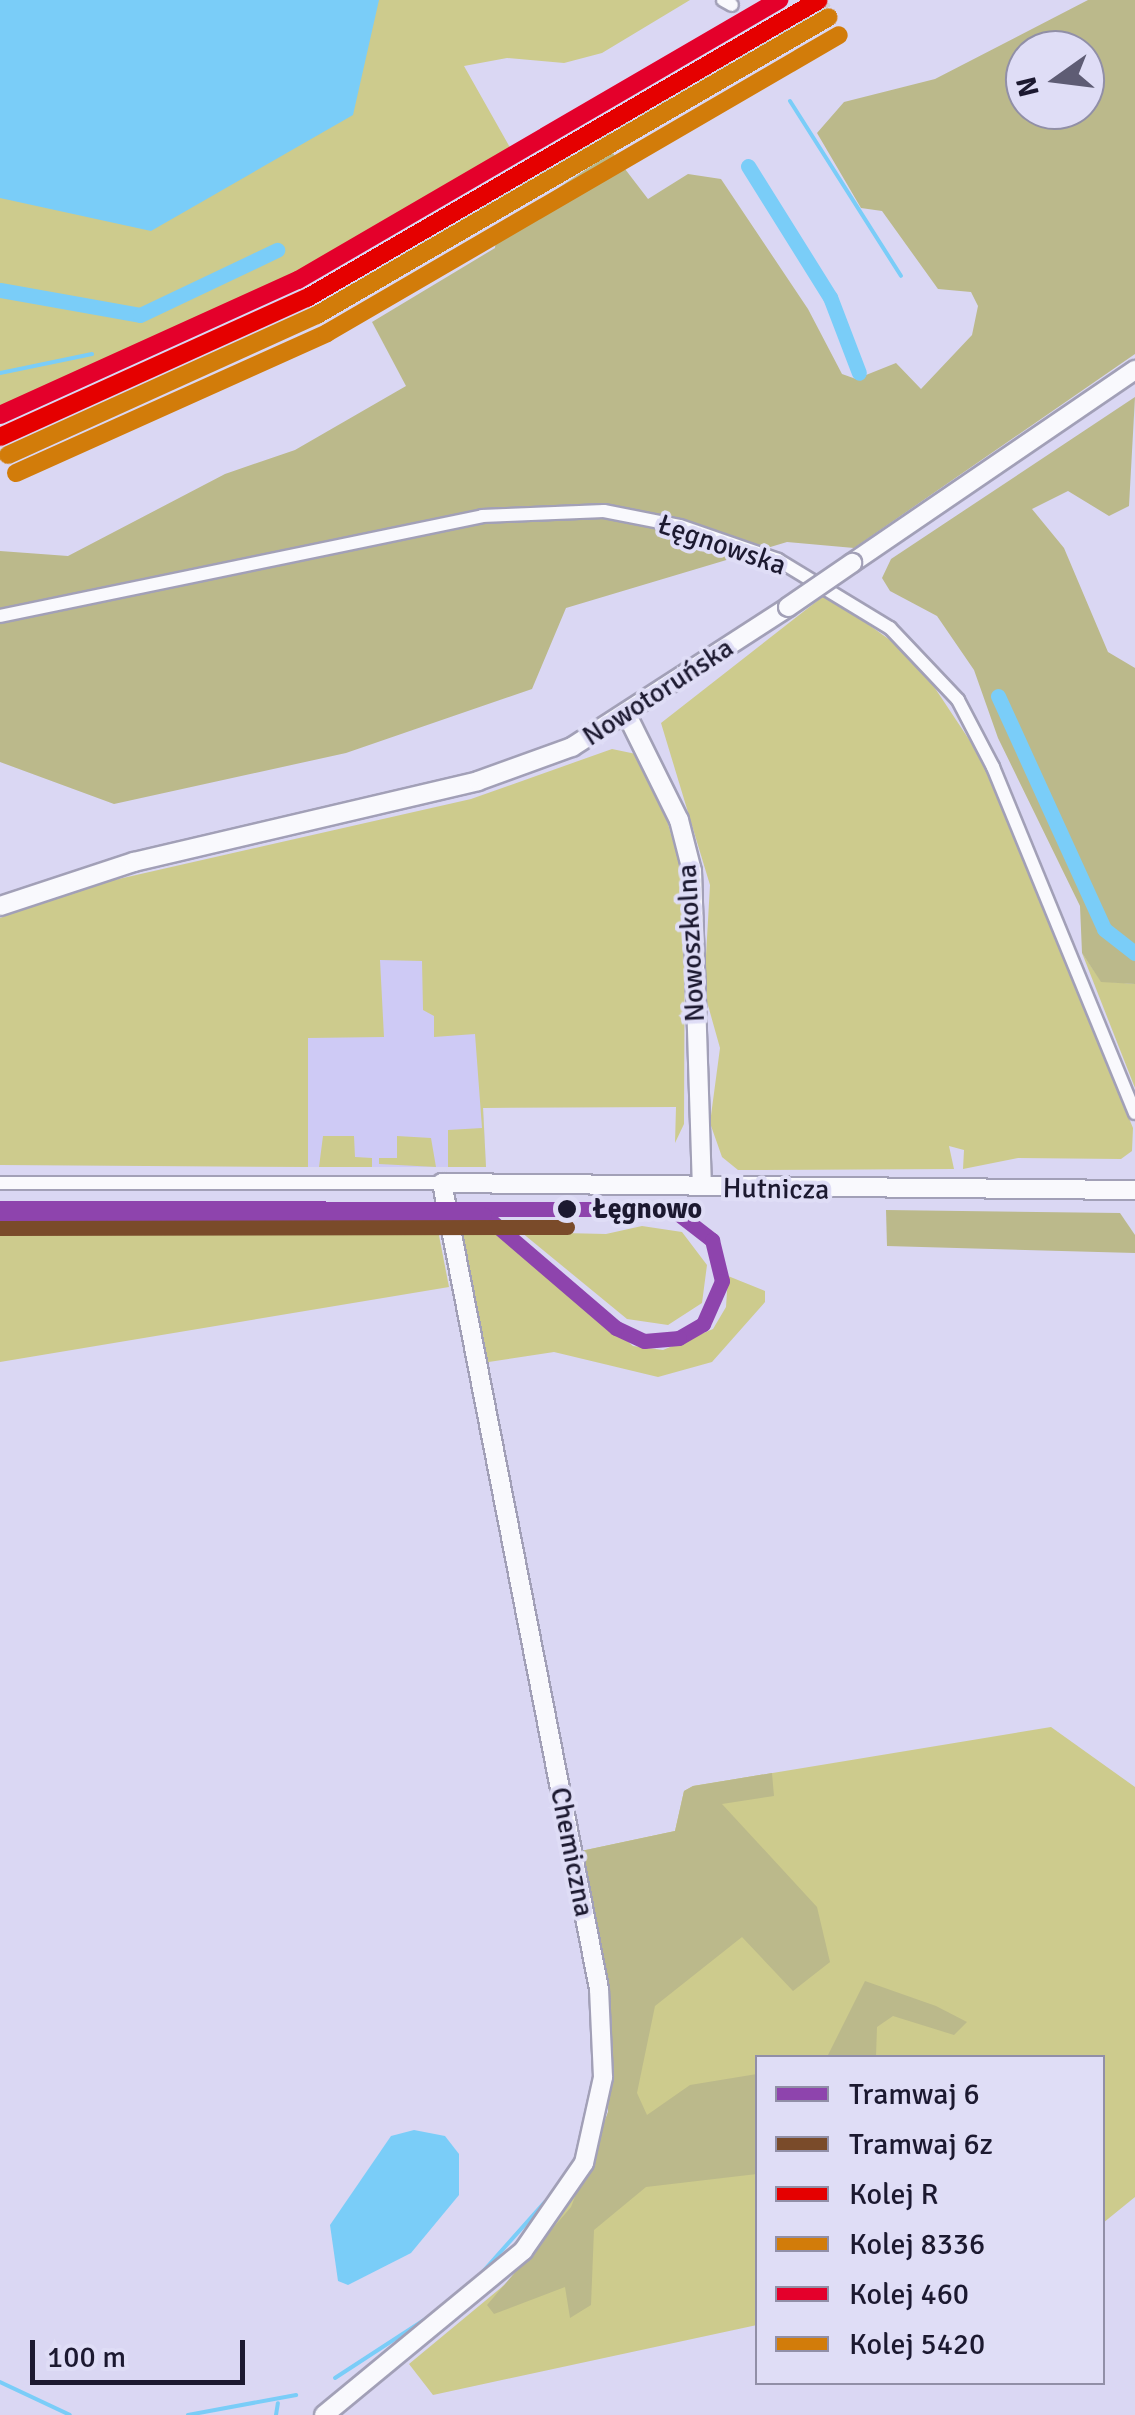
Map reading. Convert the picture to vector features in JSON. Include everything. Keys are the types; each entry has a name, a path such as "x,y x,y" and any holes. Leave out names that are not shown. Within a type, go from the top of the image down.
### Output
{"street":[{"name":"Nowotoruńska","path":"0,906 134,862 478,780 628,717 1135,370"},
{"name":"Łęgnowska","path":"0,616 482,516 604,512 680,526 778,560 890,628 958,700 993,767 1135,1112"},
{"name":"Nowoszkolna","path":"628,717 679,820 692,872 702,1182"},
{"name":"Chemiczna","path":"324,2415 478,2295 547,2223 584,2163 603,2077 600,1989 442,1182"},
{"name":"Hutnicza","path":"0,1184 702,1182 722,1189 1135,1190"}],"shaded area":[{"path":"0,0 690,0 602,53 564,63 507,58 464,66 516,158 211,328 0,420"},
{"path":"1088,0 1135,0 1135,354 854,548 787,542 566,608 532,689 346,753 114,804 0,762 0,551 68,556 225,474 295,450 406,386 372,322 495,248 497,229 612,152 648,199 688,174 721,179 808,309 842,374 856,379 896,363 921,389 972,335 978,306 971,292 938,289 882,211 861,208 817,133 844,102 935,79 1005,43 1005,130 1105,130 1105,30 1030,30"},
{"path":"1135,397 1129,506 1109,516 1068,491 1032,509 1064,548 1108,652 1135,668 1135,984 1101,982 1082,953 1080,906 998,738 974,670 937,616 890,591 882,578 891,559"},
{"path":"826,594 915,658 982,759 1133,1128 1132,1151 1121,1159 1018,1158 963,1169 964,1150 949,1146 954,1169 738,1170 722,1157 710,1123 720,1048 704,991 710,885 661,723"},
{"path":"612,749 636,754 658,789 685,883 684,1124 675,1143 676,1107 483,1108 486,1167 448,1167 448,1130 482,1128 475,1034 434,1037 434,1016 423,1010 422,961 380,960 384,1037 308,1038 308,1167 0,1165 0,918 79,888 471,799"},
{"path":"470,824 486,1167 301,1167 306,864"},
{"path":"1082,953 1101,981 1135,984 1135,1088"},
{"path":"323,1136 354,1136 355,1157 372,1158 372,1167 319,1167"},
{"path":"397,1136 431,1138 436,1167 379,1164 379,1158 397,1158"},
{"path":"886,1210 1120,1213 1135,1235 1135,1253 887,1246"},
{"path":"454,1218 499,1228 633,1346 663,1350 713,1329 726,1307 728,1276 765,1291 765,1302 712,1362 658,1377 554,1352 482,1363"},
{"path":"436,1220 449,1287 0,1362 0,1232"},
{"path":"642,1226 682,1232 707,1265 702,1303 668,1325 627,1319 521,1232 606,1234"},
{"path":"1051,1727 1135,1787 1135,2197 1105,2221 1105,2055 755,2055 755,2325 433,2395 409,2364 526,2267 596,2159 608,2112 612,2022 581,1851 675,1831 684,1791 693,1786"},
{"path":"772,1773 774,1796 722,1804 817,1907 830,1962 793,1991 742,1937 655,2006 637,2093 647,2115 690,2085 755,2074 755,2174 646,2187 594,2230 591,2305 570,2318 565,2287 494,2314 487,2305 571,2207 608,2112 612,2022 581,1851 675,1831 684,1791 693,1786"},
{"path":"865,1981 936,2006 967,2022 954,2035 893,2016 877,2027 876,2055 828,2055"}],"water":[{"path":"0,0 379,0 353,115 151,231 0,198"},
{"path":"414,2130 445,2136 459,2154 459,2195 411,2253 348,2285 338,2281 330,2225 391,2136"}],"waterway":[{"path":"790,101 901,276"},
{"path":"748,166 830,297 859,373"},
{"path":"0,290 140,315 277,250"},
{"path":"0,373 92,354"},
{"path":"998,696 1104,929 1135,953"},
{"path":"479,2276 545,2202"},
{"path":"335,2378 433,2314"},
{"path":"0,2382 70,2415"},
{"path":"188,2415 296,2395"},
{"path":"276,2415 278,2403"}],"railway":[{"path":"0,452 130,403 262,339 837,0"}],"tram line":[{"name":"6","path":"0,1208 672,1209 712,1240 722,1281 703,1324 679,1338 644,1341 616,1328 484,1215 0,1215"},
{"name":"6z","path":"0,1228 567,1227"}],"rail line":[{"name":"460","path":"0,415 298,280 779,0"},
{"name":"R","path":"0,437 307,298 819,0"},
{"name":"8336","path":"8,455 317,315 829,17"},
{"name":"5420","path":"16,473 327,333 839,35"}],"place":[{"name":"Łęgnowo","path":"567,1209"}]}
